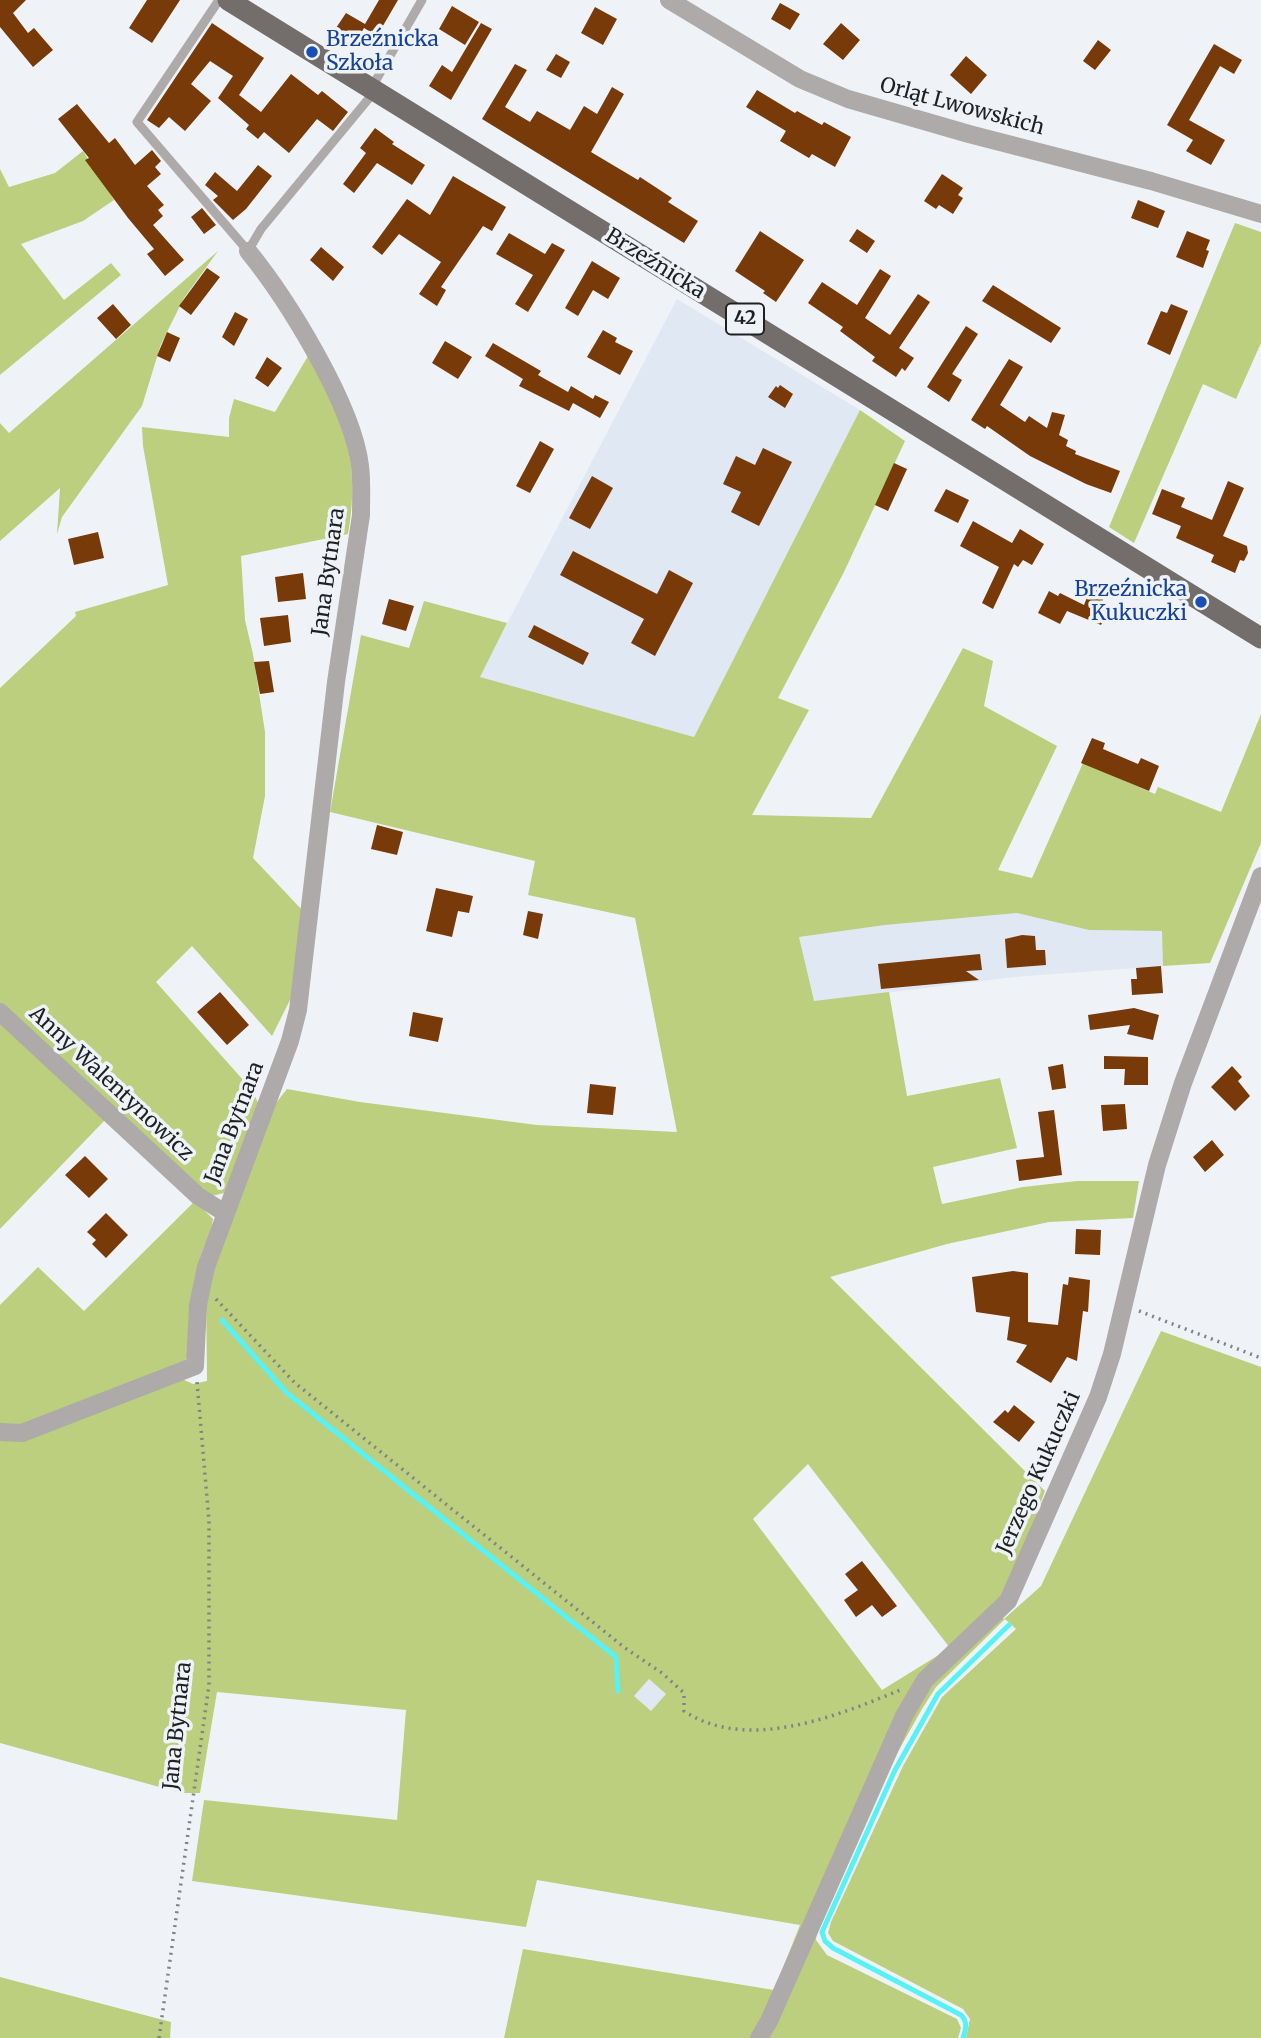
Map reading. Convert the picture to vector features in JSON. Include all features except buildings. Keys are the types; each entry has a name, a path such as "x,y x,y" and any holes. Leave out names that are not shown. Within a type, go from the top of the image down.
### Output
{"main road":[{"name":"Brzeźnicka","path":"228,0 1261,638"}],"street":[{"name":"Orląt Lwowskich","path":"669,0 800,79 848,99 969,134 1151,181 1261,214"},
{"name":"Jana Bytnara","path":"195,1366 201,1285 299,1010 336,682 361,514 360,464 355,441 337,394 295,319 248,251"},
{"name":"Jerzego Kukuczki","path":"759,2038 769,2021 904,1716 925,1680 1008,1601 1098,1397 1112,1354 1157,1166 1183,1083 1261,876"},
{"name":"Anny Walentynowicz","path":"0,1012 198,1196 225,1213"},
{"path":"0,1432 22,1433 195,1366"}],"lane":[{"name":"Jana Bytnara","path":"219,0 137,122 248,251"},
{"path":"248,251 261,229 373,90 422,0"}],"path":[{"path":"201,1285 295,1383 625,1648 662,1673 684,1693 684,1711 701,1722 728,1728 795,1726 827,1719 925,1680"},
{"path":"1124,1305 1261,1358"},
{"name":"Jana Bytnara","path":"159,2038 209,1685 209,1521 195,1366"}],"shaded area":[{"path":"677,299 860,410 694,737 479,677"},
{"path":"1017,913 1089,930 1163,931 1163,966 1014,977 813,1002 799,937 885,925"},
{"path":"649,1679 666,1694 651,1711 634,1696"}],"green space":[{"path":"83,151 114,200 83,221 21,244 64,300 111,263 121,275 0,375 0,169 9,187 55,173"},
{"path":"1235,223 1261,232 1261,343 1236,399 1203,384 1134,543 1109,527"},
{"path":"218,251 184,298 161,344 142,406 62,517 57,534 60,488 0,541 0,423 9,433"},
{"path":"308,356 340,420 351,462 348,534 241,556 245,620 265,732 265,796 253,858 303,911 295,990 272,1036 192,946 156,982 252,1090 259,1105 224,1193 212,1196 202,1193 0,1004 0,688 76,616 75,612 168,585 142,427 229,437 229,418 234,399 275,412"},
{"path":"860,410 905,441 844,572 778,698 809,710 752,815 871,818 963,648 993,661 984,706 1057,746 998,870 1032,878 1083,763 1155,794 1158,787 1221,812 1261,714 1261,843 1210,963 1163,966 1162,931 1089,930 1017,913 885,925 799,937 814,1001 889,992 907,1096 1000,1078 1017,1148 933,1167 942,1204 1023,1187 1077,1181 1139,1181 1133,1218 1049,1222 947,1244 830,1277 1045,1491 996,1608 1004,1619 1041,1586 1161,1331 1261,1367 1261,2038 966,2038 970,2019 963,2009 833,1941 828,1933 903,1766 942,1697 1016,1629 1005,1619 936,1687 922,1709 891,1764 817,1929 816,1940 827,1955 957,2019 961,2028 958,2038 504,2038 523,1949 774,1990 800,1925 537,1880 526,1927 192,1881 204,1800 397,1820 406,1710 217,1692 200,1793 181,1793 0,1743 0,1438 182,1379 193,1384 207,1381 206,1289 272,1108 287,1089 360,1102 537,1125 677,1132 635,918 528,895 535,861 330,812 361,635 409,648 424,601 507,623 480,677 694,737","holes":["808,1464 950,1648 882,1690 753,1519","649,1679 666,1694 651,1711 634,1696"]},
{"path":"0,1019 106,1119 0,1229"},
{"path":"195,1201 213,1219 194,1285 187,1358 183,1363 19,1428 0,1425 0,1305 38,1267 84,1311"},
{"path":"0,1977 171,2022 170,2038 0,2038"}],"waterway":[{"path":"222,1320 286,1392 616,1657 618,1691"},
{"path":"963,2038 966,2026 961,2015 833,1948 825,1941 822,1932 895,1770 938,1694 1009,1625"}],"place":[{"name":"Brzeźnicka Szkoła","path":"312,52"},
{"name":"Brzeźnicka Kukuczki","path":"1201,602"}]}
